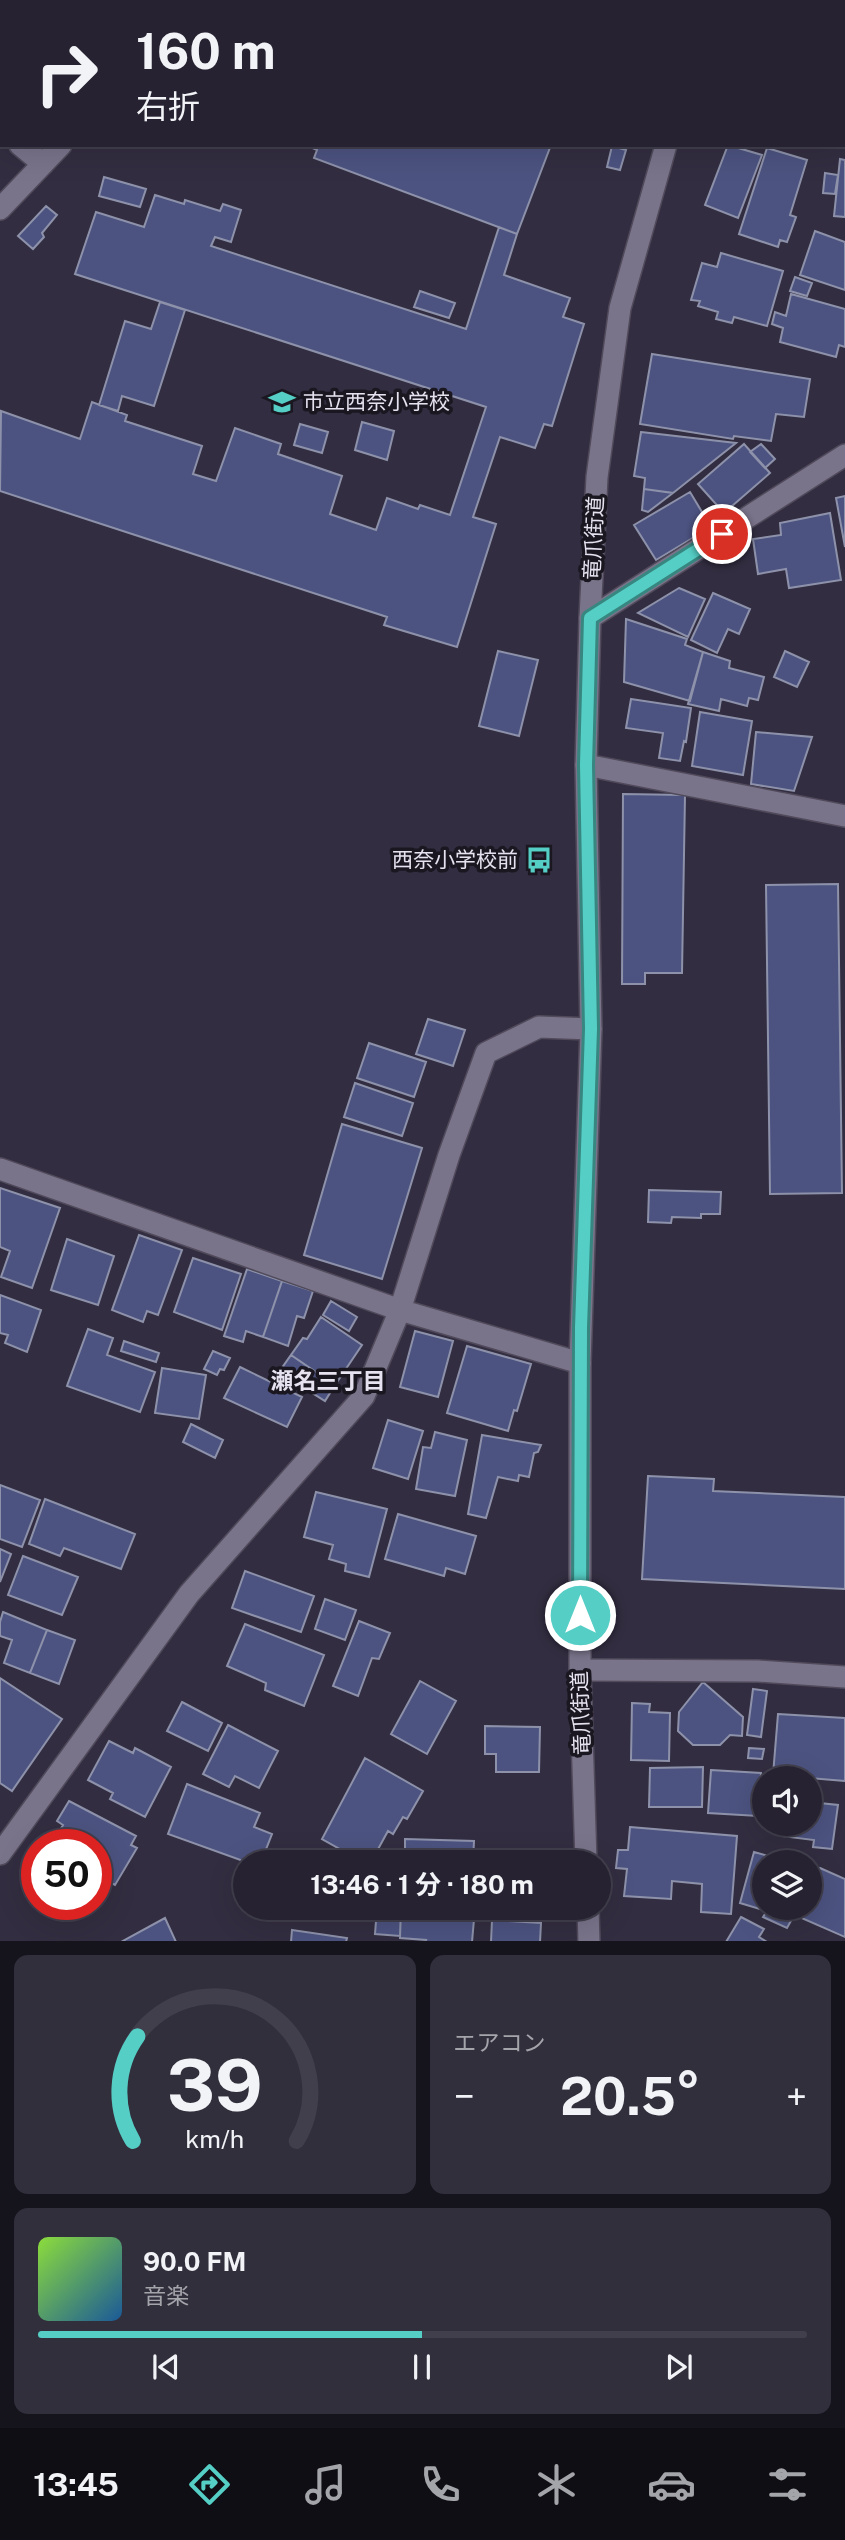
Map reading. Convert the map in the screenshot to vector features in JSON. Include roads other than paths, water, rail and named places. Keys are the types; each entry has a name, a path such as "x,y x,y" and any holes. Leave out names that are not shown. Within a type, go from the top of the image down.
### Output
{"street":[{"path":"22,147 43,164"},
{"path":"0,209 59,147"},
{"name":"竜爪街道","path":"586,1850 580,1670 580,1363 591,1029 586,765 590,618 597,477 620,308 665,147"},
{"path":"590,618 845,455"},
{"path":"586,765 845,816"},
{"path":"0,1854 189,1594 364,1396 400,1310 449,1155 486,1053 539,1027 591,1029"},
{"path":"0,1169 400,1310 580,1363"},
{"path":"580,1670 758,1671 845,1677"},
{"path":"588,1920 589,1941"}],"place":[{"name":"市立西奈小学校","path":"282,402"},
{"name":"西奈小学校前","path":"539,860"}],"district":[{"name":"瀬名三丁目","path":"328,1381"}]}
